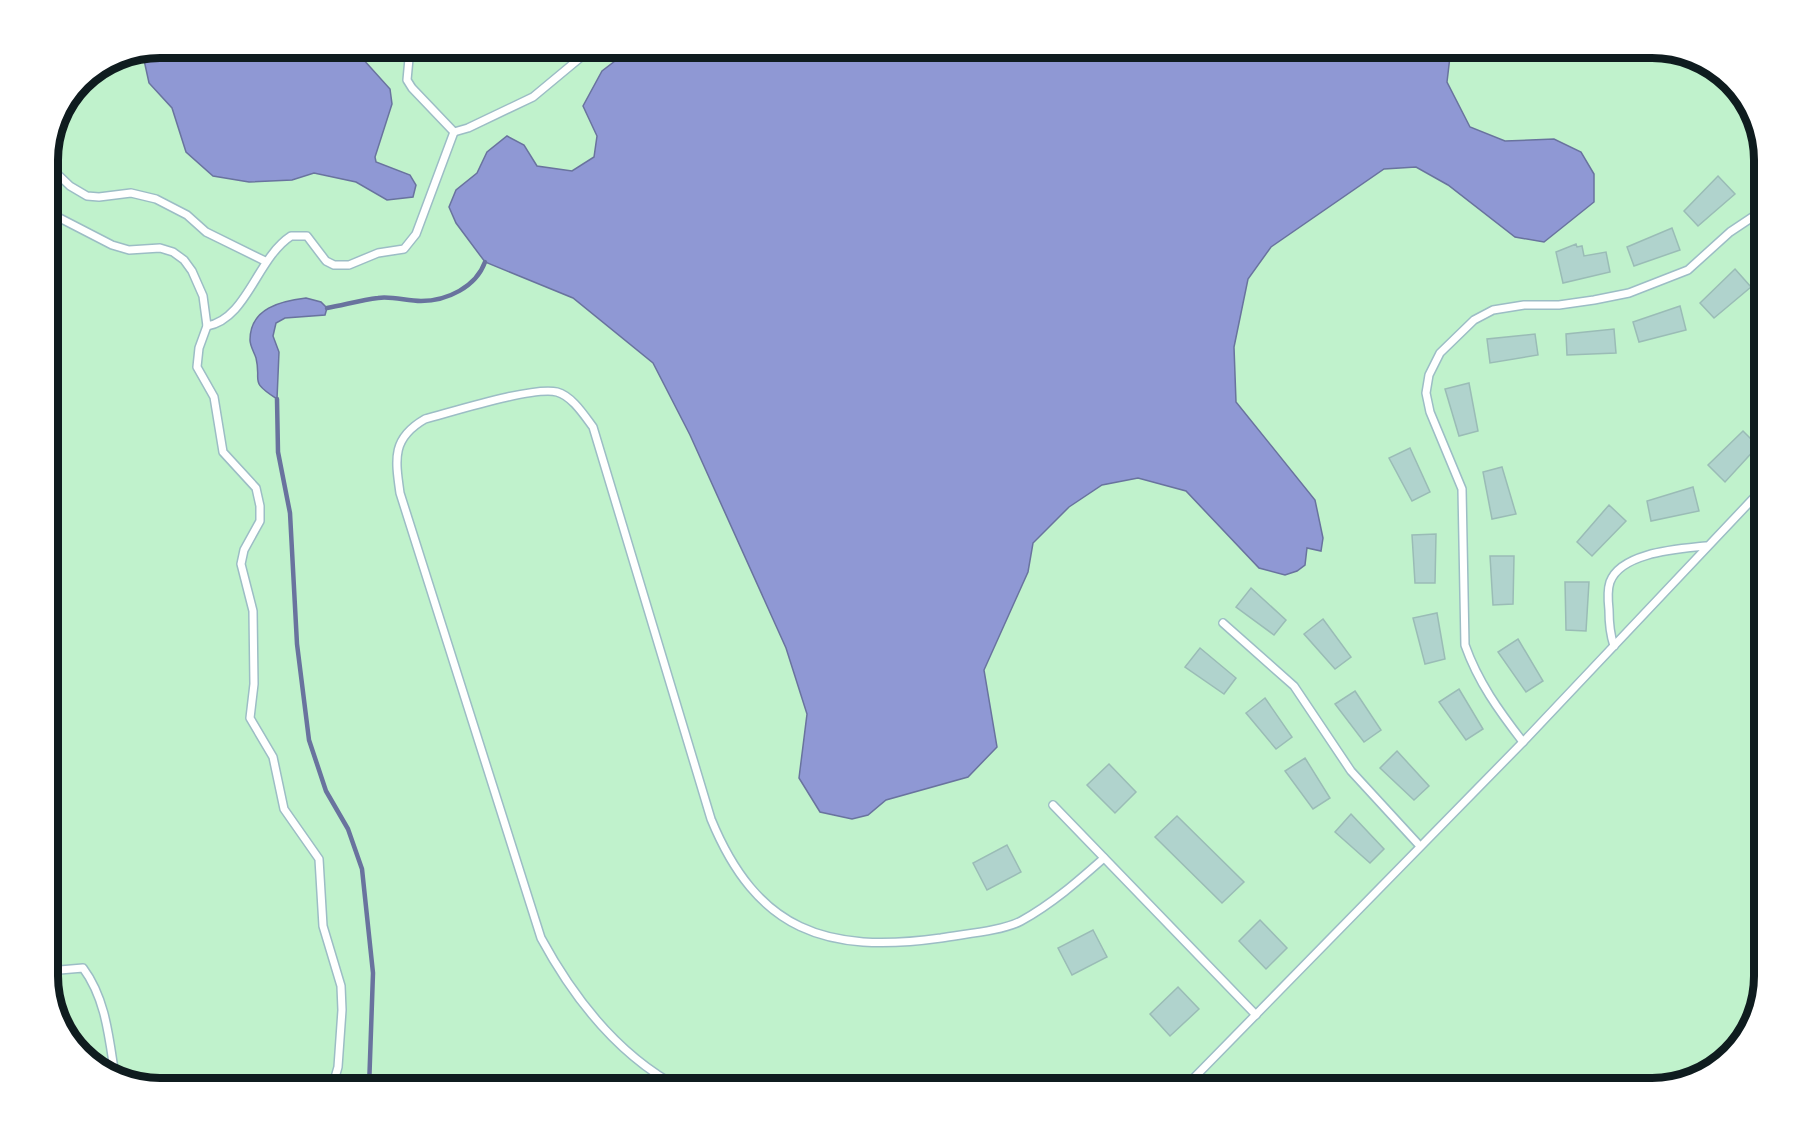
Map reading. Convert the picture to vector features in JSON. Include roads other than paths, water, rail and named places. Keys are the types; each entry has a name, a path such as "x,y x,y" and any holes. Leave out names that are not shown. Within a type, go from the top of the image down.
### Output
{"lane":[{"path":"409,58 407,80 454,132"},
{"path":"454,132 468,128 532,97 580,58"},
{"path":"207,326 229,317 266,261 287,238 297,235 310,239 326,261 334,265 349,265 378,253 404,249 416,234 454,132"},
{"path":"59,175 77,192 99,197 131,193 156,199 187,215 206,232 266,261"},
{"path":"1523,741 1494,706 1473,668 1465,645 1462,489 1430,412 1426,393 1429,375 1440,353 1452,340 1474,320 1492,310 1524,305 1559,305 1629,293 1688,270 1730,232 1754,216"},
{"path":"59,218 112,245 129,250 159,248 179,256 192,271 203,296 207,326 199,348 197,367 214,397 223,452 256,489 260,506 260,521 244,550 241,564 253,611 254,684 250,718 273,757 284,809 319,859 323,926 340,986 342,1010 338,1067 335,1078"},
{"path":"663,1078 648,1069 586,1008 565,981 537,929 400,493 396,468 399,445 409,429 425,419 539,391 558,392 575,404 593,427 704,797 722,846 743,881 770,907 799,927 818,935 855,942 893,945 1018,922 1059,897 1104,858"},
{"path":"1194,1078 1523,741 1754,497"},
{"path":"1614,646 1610,634 1608,589 1611,579 1626,566 1653,552 1706,546"},
{"path":"1223,622 1294,686 1351,771 1419,845"},
{"path":"1053,804 1256,1015"},
{"path":"59,970 83,968 94,982 104,1012 113,1066"}],"water":[{"path":"160,58 362,58 390,89 392,104 375,157 376,162 410,175 416,185 413,197 387,200 356,182 314,173 292,180 249,182 213,176 186,152 172,108 149,83 144,60"},
{"path":"619,58 1450,58 1447,82 1470,127 1505,141 1554,139 1581,152 1594,174 1594,202 1544,242 1515,237 1448,185 1416,167 1384,169 1271,247 1248,279 1234,347 1236,402 1315,500 1323,538 1321,551 1307,548 1305,565 1285,575 1259,568 1186,491 1138,478 1102,485 1069,507 1033,543 1028,572 984,670 997,747 968,777 886,800 868,815 852,819 820,812 799,778 807,714 786,648 690,435 653,363 573,298 485,262 456,223 449,207 456,190 477,173 487,152 507,136 524,145 537,166 572,171 594,157 597,136 583,106 602,71"},
{"path":"306,298 321,302 327,308 325,315 285,318 276,323 273,336 279,352 277,399 259,384 256,358 250,342 251,329 261,313 269,308 287,301"}],"waterway":[{"path":"327,308 378,298 421,301 441,298 468,285 481,271 485,262"},
{"path":"277,399 278,452 290,513 297,644 309,740 326,791 348,829 362,869 373,973 369,1078"}]}
